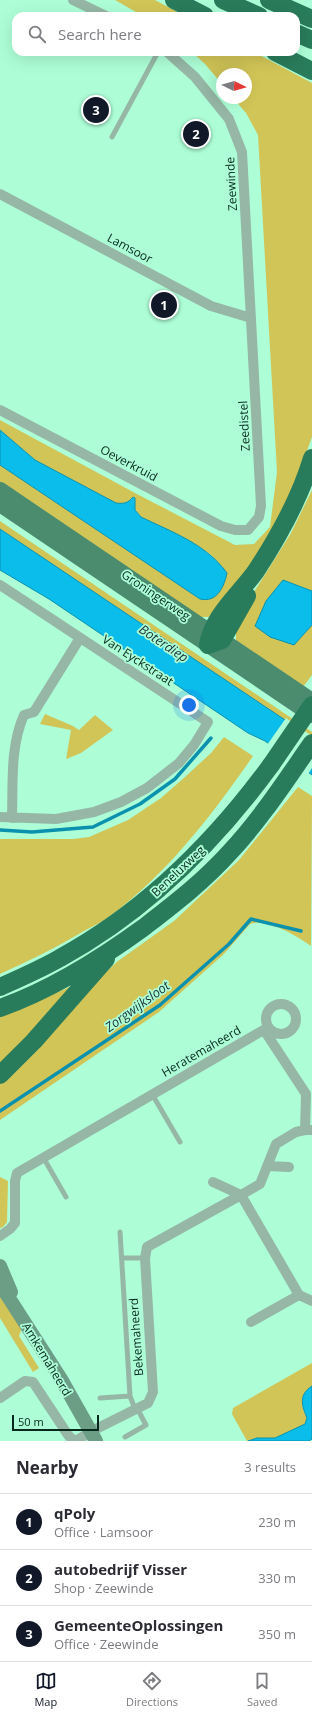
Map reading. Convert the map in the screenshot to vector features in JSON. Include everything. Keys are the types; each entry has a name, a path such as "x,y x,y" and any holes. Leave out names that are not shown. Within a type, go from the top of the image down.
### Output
{"highway":[{"path":"174,0 197,12"},
{"path":"222,0 250,12"},
{"path":"268,0 296,12"},
{"path":"300,14 312,19"},
{"path":"300,35 312,40"},
{"path":"283,56 312,71"},
{"path":"214,639 221,614 237,596 265,557 296,501 312,458"},
{"path":"214,639 240,607 272,560 289,531 312,482"},
{"name":"Beneluxweg","path":"0,987 38,970 77,948 111,927 147,900 191,860 221,829 248,797 312,705"},
{"name":"Beneluxweg","path":"0,1008 54,984 79,970 116,947 186,896 225,858 267,807 312,743"},
{"path":"0,1075 34,1041 91,978 116,947"}],"main road":[{"name":"Groningerweg","path":"0,490 214,639 312,715"},
{"name":"Groningerweg","path":"0,504 312,700"}],"street":[{"path":"72,0 98,12"},
{"name":"Zeewinde","path":"170,56 194,77 229,119 242,152 250,318"},
{"name":"Lamsoor","path":"0,194 211,306 250,318"},
{"name":"Zeedistel","path":"248,530 259,517 261,506 250,318"},
{"name":"Oeverkruid","path":"0,410 221,526 235,530 248,530"},
{"name":"Van Eyckstraat","path":"0,585 208,722 194,745 179,763 147,788 121,802 94,812 56,819 0,817"},
{"path":"12,818 14,761 18,728 24,715 34,712 80,638"},
{"name":"Heratemaheerd","path":"0,1236 10,1229 15,1223 14,1181 17,1173 265,1029 306,1094 308,1130"},
{"path":"145,1258 147,1247 260,1184 276,1144 296,1132 308,1130"},
{"path":"267,1166 289,1167"},
{"path":"213,1182 241,1195 299,1295 312,1301"},
{"name":"Bekemaheerd","path":"75,1441 93,1436 148,1403 153,1392 145,1258"},
{"name":"Amkemaheerd","path":"0,1266 22,1318"},
{"name":"Amkemaheerd","path":"0,1284 61,1380 93,1436"},
{"path":"251,1322 299,1295"},
{"path":"0,1398 25,1381 33,1382 68,1435 75,1441"}],"lane":[{"path":"112,138 156,56"},
{"path":"152,1094 180,1142"},
{"path":"43,1157 66,1197"},
{"name":"Bekemaheerd","path":"120,1232 130,1396 146,1425 125,1437"},
{"path":"122,1258 145,1258"},
{"path":"100,1398 130,1396"}],"shaded area":[{"path":"115,0 155,0 178,12 136,12"},
{"path":"196,56 261,56 312,83 312,437 288,503 253,566 209,617 195,617 0,484 0,465 200,599 206,600 227,573 210,554 195,544 141,517 129,501 124,504 116,503 35,460 0,430 0,420 235,545 254,544 270,527 277,472 258,135 246,113 238,104 252,104 252,68 216,68 216,77"},
{"path":"312,490 312,591 283,580 294,645 312,625 312,675 303,687 244,648 236,640 236,624 291,533"},
{"path":"0,521 312,732 312,738 0,529"},
{"path":"45,714 79,730 95,715 113,730 81,753 66,759 71,730 40,724"},
{"path":"224,737 253,756 222,800 170,862 131,899 101,922 32,959 0,974 0,839 73,839 89,837 128,820 161,798 211,753"},
{"path":"298,787 312,796 311,946 282,929 265,924 250,924 224,954 159,1012 0,1120 0,1084 15,1071 77,998 118,961 174,921 239,860"},
{"path":"81,982 0,1069 0,1017"},
{"path":"0,1177 8,1181 7,1222 0,1228"},
{"path":"0,1295 22,1328 19,1336 39,1368 33,1372 0,1318"},
{"path":"312,1363 312,1386 304,1393 302,1401 303,1409 307,1418 305,1424 275,1438 257,1438 247,1441 232,1414 233,1408"}],"water":[{"path":"0,430 35,460 116,503 126,503 133,497 135,498 135,510 141,517 199,546 219,563 227,573 224,584 219,593 211,599 200,599 0,465"},
{"name":"Boterdiep","path":"0,529 312,738 312,775 265,741 248,733 49,599 0,570"},
{"path":"283,580 312,591 312,625 294,645 270,637 255,626 266,601"},
{"path":"312,1386 312,1439 309,1441 248,1441 257,1438 275,1438 305,1424 307,1418 302,1401 305,1393"}],"pier":[{"path":"286,718 312,736 312,768 308,774 267,745"}],"waterway":[{"path":"0,830 32,832 93,827 140,804 175,779 211,738"},
{"name":"Zorgwijksloot","path":"0,1111 160,1005 229,944 251,919 301,931"}],"place":[{"name":"GemeenteOplossingen","path":"96,110"},
{"name":"autobedrijf Visser","path":"196,134"},
{"name":"qPoly","path":"164,305"}]}
